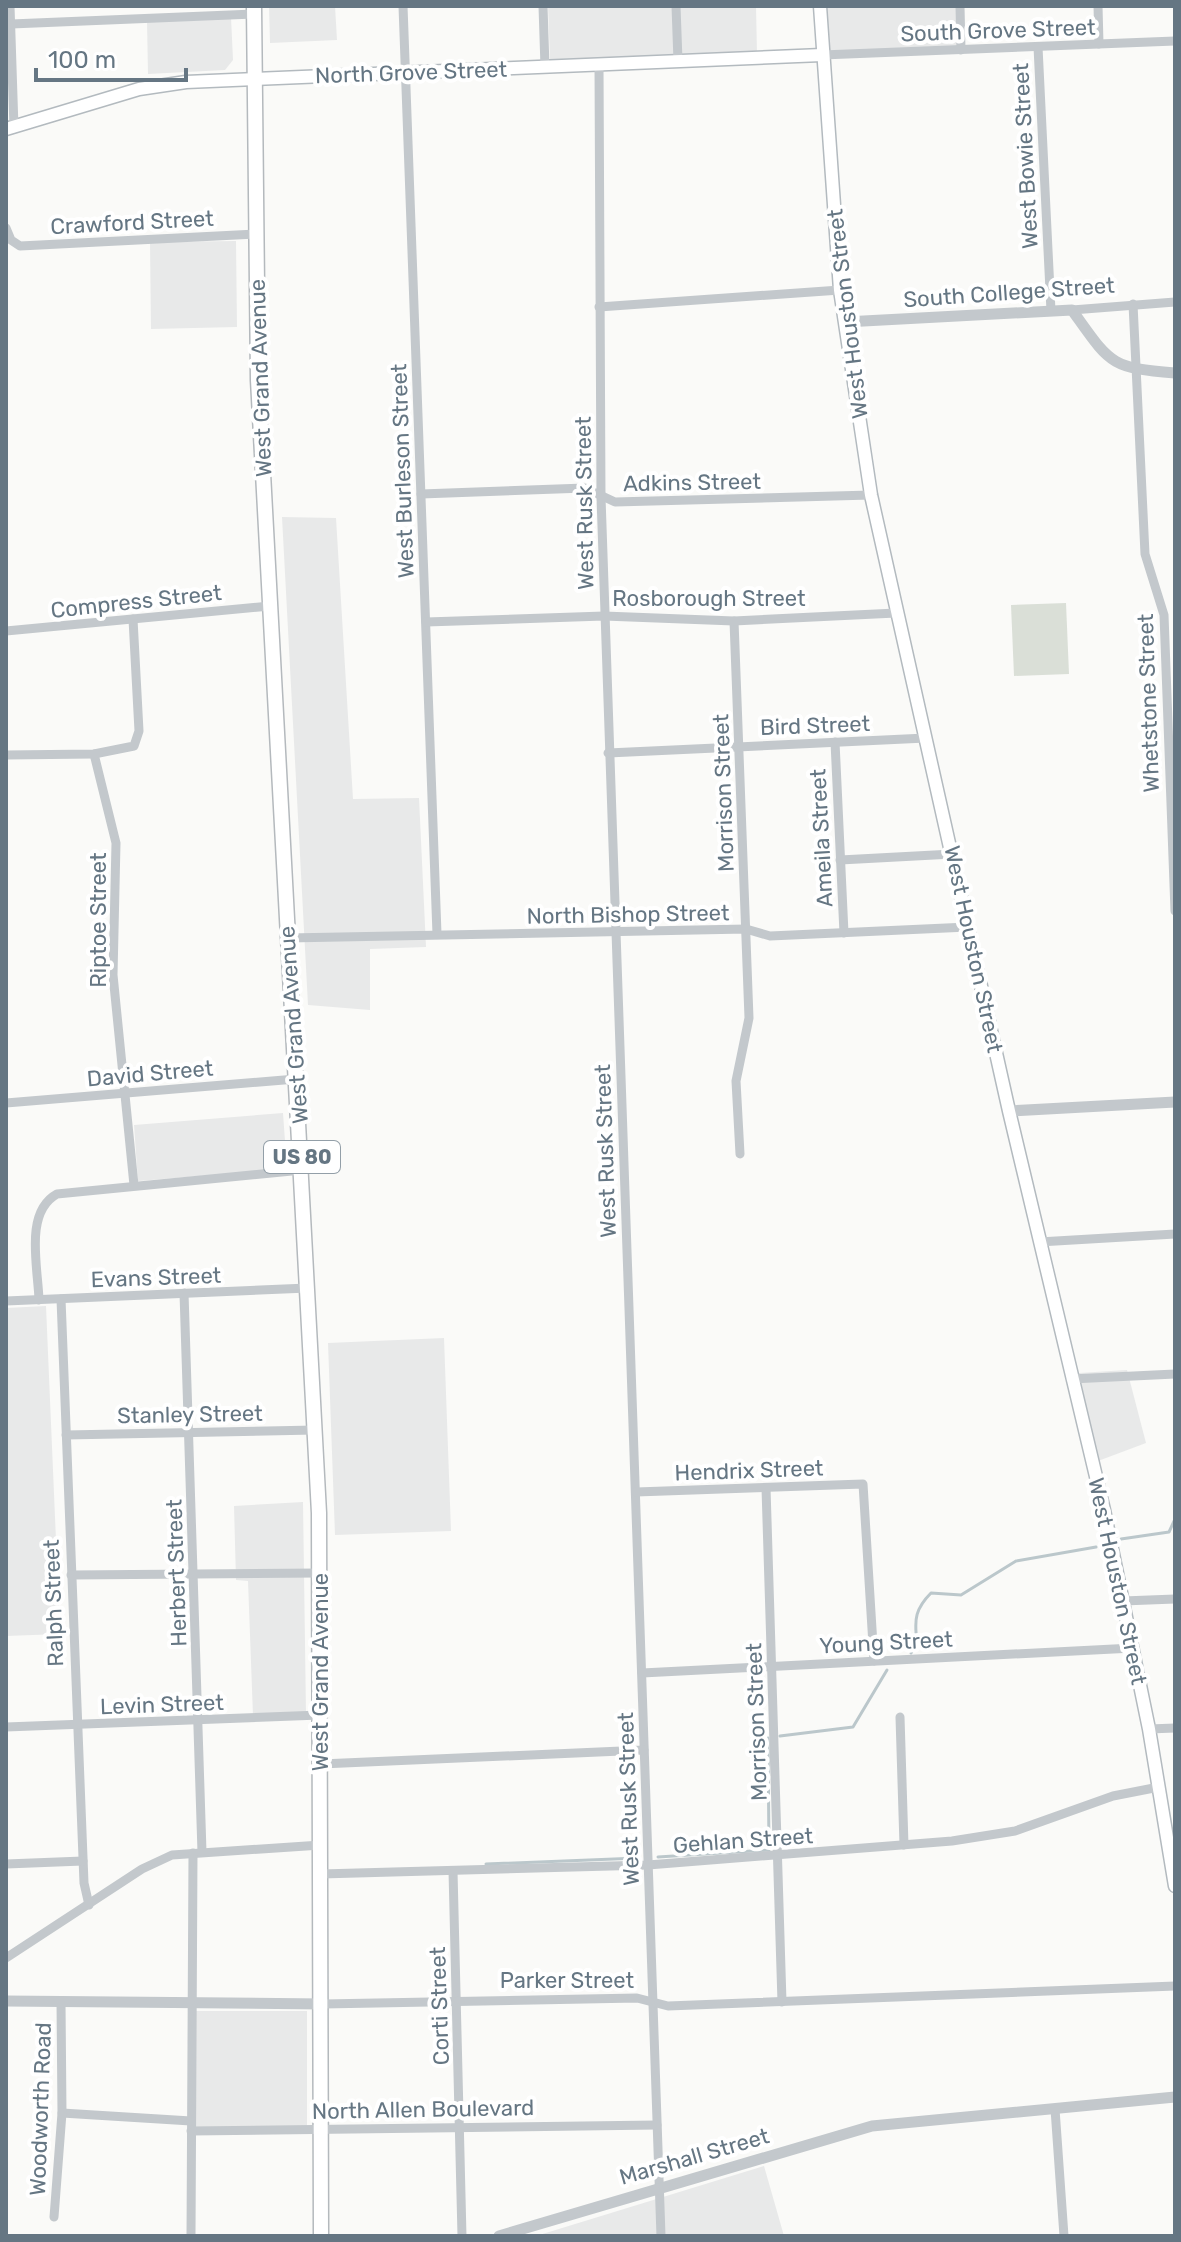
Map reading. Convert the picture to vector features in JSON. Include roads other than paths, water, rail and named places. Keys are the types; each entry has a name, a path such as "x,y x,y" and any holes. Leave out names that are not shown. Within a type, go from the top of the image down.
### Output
{"highway":[{"name":"West Grand Avenue","path":"254,10 258,368 315,1430 323,2004 321,2236"}],"main road":[{"name":"West Houston Street","path":"820,6 840,290 871,495 1123,1601 1149,1729 1175,1886"},
{"name":"North Grove Street","path":"10,128 139,89 186,82 822,55"}],"street":[{"path":"10,6 10,128"},
{"name":"West Burleson Street","path":"403,6 437,934"},
{"path":"543,6 545,67"},
{"path":"676,6 678,61"},
{"path":"960,6 961,50"},
{"path":"1098,6 1099,44"},
{"path":"11,24 254,10"},
{"name":"South Grove Street","path":"822,55 1175,41"},
{"name":"West Bowie Street","path":"1038,47 1051,311"},
{"name":"West Rusk Street","path":"599,65 604,616 661,2236"},
{"name":"Crawford Street","path":"6,228 11,240 27,246 257,234"},
{"path":"599,307 840,290"},
{"name":"South College Street","path":"845,322 1175,302"},
{"name":"Whetstone Street","path":"1133,304 1145,554 1164,615 1175,911"},
{"path":"1072,310 1106,356 1123,367 1175,373"},
{"name":"Adkins Street","path":"421,494 585,488 615,502 871,495"},
{"name":"Compress Street","path":"6,631 270,606"},
{"name":"Rosborough Street","path":"426,622 604,616 734,621 896,613"},
{"path":"6,755 94,754 124,750 137,741 133,619"},
{"name":"Morrison Street","path":"734,621 749,1027 736,1089 740,1154"},
{"name":"Bird Street","path":"608,753 926,738"},
{"name":"Ameila Street","path":"835,742 844,933"},
{"name":"Riptoe Street","path":"94,754 116,843 113,975 134,1185"},
{"path":"840,860 953,854"},
{"name":"North Bishop Street","path":"288,938 746,929 770,936 968,927"},
{"name":"David Street","path":"6,1103 296,1079"},
{"path":"1009,1111 1175,1102"},
{"path":"39,1300 36,1225 42,1206 48,1199 67,1192 302,1170"},
{"path":"1039,1242 1175,1234"},
{"name":"Evans Street","path":"6,1301 308,1288"},
{"name":"Herbert Street","path":"184,1293 199,1720 191,2002 191,2236"},
{"name":"Ralph Street","path":"61,1299 76,1725 83,1861 89,1905"},
{"path":"1071,1379 1175,1374"},
{"name":"Stanley Street","path":"66,1435 315,1430"},
{"name":"Hendrix Street","path":"636,1492 863,1484 874,1661"},
{"name":"Morrison Street","path":"766,1488 782,2002"},
{"path":"71,1575 319,1573"},
{"path":"1123,1601 1175,1599"},
{"name":"Young Street","path":"642,1673 1133,1648"},
{"name":"Levin Street","path":"6,1727 320,1715"},
{"path":"900,1717 904,1845"},
{"path":"1149,1729 1175,1728"},
{"path":"321,1764 644,1750"},
{"name":"Gehlan Street","path":"321,1874 648,1865 904,1845 1004,1833 1113,1796 1159,1787"},
{"path":"6,1958 152,1864 172,1855 321,1845"},
{"path":"6,1864 83,1861"},
{"name":"Corti Street","path":"453,1871 462,2236"},
{"name":"Parker Street","path":"6,2001 323,2004 637,1998 668,2006 1175,1986"},
{"name":"Woodworth Road","path":"54,2217 62,2113 61,2002"},
{"path":"1064,2236 1055,2109 1175,2097"},
{"name":"Marshall Street","path":"499,2236 837,2135 902,2122 1055,2109"},
{"name":"North Allen Boulevard","path":"62,2113 191,2126 321,2131 657,2125"}],"waterway":[{"path":"1121,1539 1169,1532 1175,1519"},
{"path":"911,1653 915,1646 918,1612 931,1593 961,1595 1016,1561 1096,1547"},
{"path":"780,1736 853,1727 887,1670"},
{"path":"658,1857 769,1850 768,1738"},
{"path":"486,1864 639,1858"}]}
